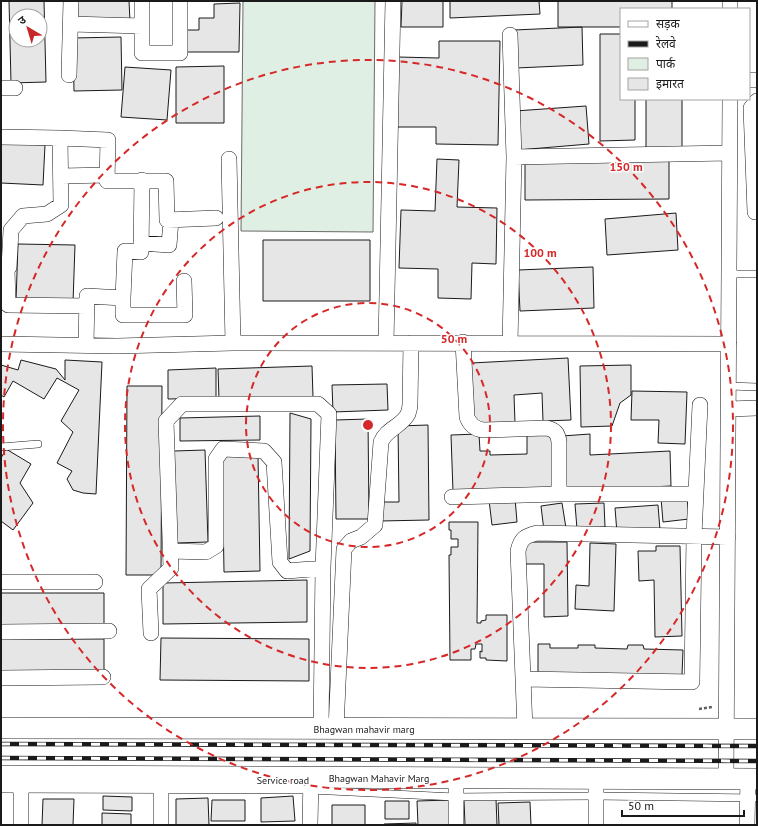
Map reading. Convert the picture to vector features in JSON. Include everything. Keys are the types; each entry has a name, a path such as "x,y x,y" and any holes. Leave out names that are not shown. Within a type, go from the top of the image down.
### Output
{"main road":[{"name":"Bhagwan mahavir marg","path":"1,728 727,729"},
{"path":"727,729 757,729"},
{"name":"Bhagwan Mahavir Marg","path":"14,780 161,783 310,783 456,787 596,787 726,779 752,789"}],"street":[{"path":"62,1 66,74 70,24 70,1"},
{"path":"142,1 142,53 180,53 180,1"},
{"path":"386,343 393,1"},
{"path":"70,24 142,26"},
{"path":"510,35 514,157 510,344"},
{"path":"726,779 730,100"},
{"path":"729,212 750,214 756,212 754,153 750,108 757,101"},
{"path":"1,137 108,140 107,181 166,181 167,220 216,218"},
{"path":"60,138 61,205 48,214 23,216 11,230 9,267 4,270 8,305 87,306"},
{"path":"514,157 730,153"},
{"path":"229,159 233,343"},
{"path":"61,176 108,176"},
{"path":"142,180 141,252 125,251 123,314 185,315 184,281"},
{"path":"141,243 169,245 171,220"},
{"path":"86,345 87,296 123,298"},
{"path":"463,342 467,417 469,422 478,429 484,430 547,428 556,431 559,442 559,494"},
{"path":"1,344 117,346 233,343 463,342 510,344 729,344"},
{"path":"329,729 344,549 351,541 361,537 375,525 381,442 383,436 408,413 410,404 411,343"},
{"path":"151,633 149,589 171,568 166,421 182,404 318,404 329,414 323,568 329,729"},
{"path":"524,679 692,682 694,536 700,405"},
{"path":"729,409 757,408"},
{"path":"170,551 206,552 216,546 216,459 223,449 264,451 274,462 280,562 286,571 323,568"},
{"path":"452,496 696,494"},
{"path":"525,729 518,551 520,542 527,536 537,533 728,537"},
{"path":"1,582 95,582"},
{"path":"1,632 109,631"},
{"path":"1,678 103,677"},
{"path":"14,780 21,825"},
{"path":"161,783 161,825"},
{"path":"310,783 310,825"},
{"path":"456,787 456,825"},
{"path":"596,787 596,825"},
{"path":"746,825 752,789"}],"lane":[{"path":"729,274 757,274"},
{"path":"728,386 757,387"},
{"path":"1,447 38,444"},
{"path":"1,789 14,780"},
{"path":"596,787 752,789"}],"green space":[{"path":"243,1 375,1 373,232 241,231"}],"building":[{"path":"9,1 44,1 44,8 9,8"},
{"path":"75,1 129,1 130,21 75,22"},
{"path":"402,1 443,1 443,27 401,27"},
{"path":"450,1 539,1 540,14 450,18"},
{"path":"558,1 672,1 672,8 620,8 620,27 558,27"},
{"path":"240,3 239,52 186,52 186,30 199,30 199,18 214,18 214,4"},
{"path":"582,27 583,65 516,68 514,30"},
{"path":"600,34 620,34 620,100 635,100 635,140 600,141"},
{"path":"121,37 122,90 74,91 73,38"},
{"path":"439,41 500,41 498,145 436,144 436,127 397,127 398,57 439,58"},
{"path":"10,48 45,48 46,82 11,83"},
{"path":"224,66 224,123 176,123 176,67"},
{"path":"125,67 171,70 167,120 121,117"},
{"path":"646,100 682,100 682,148 646,148"},
{"path":"586,106 589,144 518,150 515,111"},
{"path":"1,143 45,145 43,185 1,183"},
{"path":"437,159 459,160 457,207 497,208 496,264 472,263 471,299 438,298 438,269 399,268 401,210 435,211"},
{"path":"669,161 669,199 525,200 525,162"},
{"path":"676,213 678,250 607,255 605,219"},
{"path":"263,240 370,240 370,301 263,301"},
{"path":"18,244 75,245 73,303 16,301"},
{"path":"593,267 594,308 520,311 518,270"},
{"path":"568,358 571,420 543,421 542,393 514,395 515,423 473,425 471,363"},
{"path":"21,360 56,369 65,380 65,360 102,362 96,494 83,493 73,490 67,479 72,471 57,463 73,432 61,421 79,390 57,378 44,399 13,381 4,397 1,395 1,365 18,370"},
{"path":"631,365 631,395 620,403 612,426 581,427 580,366"},
{"path":"312,366 313,397 219,400 218,369"},
{"path":"216,368 216,398 168,399 168,370"},
{"path":"387,384 388,410 333,412 332,385"},
{"path":"127,386 162,386 161,575 126,575"},
{"path":"632,391 687,392 685,444 658,443 659,420 631,420"},
{"path":"290,413 311,419 310,551 289,559"},
{"path":"260,416 260,440 180,441 180,418"},
{"path":"368,419 369,519 336,519 335,420"},
{"path":"428,425 429,520 380,521 379,502 399,502 398,426"},
{"path":"555,432 556,489 453,492 451,435 479,434 480,451 490,451 490,455 527,454 527,433"},
{"path":"590,434 590,455 670,451 671,486 565,491 562,436"},
{"path":"6,449 31,464 20,483 33,503 13,530 1,521 1,458"},
{"path":"205,450 208,542 176,543 174,451"},
{"path":"222,455 258,455 260,571 224,572"},
{"path":"687,496 689,519 663,522 661,498"},
{"path":"515,498 517,522 492,525 489,500"},
{"path":"562,503 566,528 544,531 541,506"},
{"path":"604,503 605,527 577,529 575,504"},
{"path":"658,505 660,530 617,533 615,508"},
{"path":"449,522 478,522 477,623 481,623 481,621 486,620 486,615 507,615 507,661 486,660 486,658 480,658 482,644 476,644 475,649 471,649 471,660 450,660 449,555 451,555 451,547 458,547 458,539 451,539"},
{"path":"522,542 567,542 568,616 544,617 544,564 522,564"},
{"path":"590,543 616,544 614,611 575,609 576,585 589,586"},
{"path":"656,546 680,546 682,636 655,637 654,580 639,581 638,551 656,551"},
{"path":"307,580 307,622 163,624 163,583"},
{"path":"1,593 104,593 104,628 1,627"},
{"path":"161,638 309,639 309,681 160,680"},
{"path":"1,639 104,639 104,671 1,671"},
{"path":"538,644 550,644 550,648 578,648 578,645 595,645 595,648 627,649 628,645 643,645 644,649 683,650 682,675 538,673"},
{"path":"103,796 132,797 132,811 103,810"},
{"path":"293,796 295,821 261,822 261,798"},
{"path":"208,798 209,825 176,825 176,799"},
{"path":"43,799 74,799 73,825 42,825"},
{"path":"496,799 497,825 465,825 464,800"},
{"path":"212,800 245,800 245,821 211,821"},
{"path":"449,800 450,825 418,825 417,801"},
{"path":"385,801 409,801 409,819 385,819"},
{"path":"530,802 531,825 499,825 498,803"},
{"path":"332,805 365,805 365,825 332,825"},
{"path":"102,813 131,814 131,825 102,825"},
{"path":"416,823 416,825 384,825 384,824"}],"railway":[{"path":"1,744 757,746"},
{"path":"1,758 757,761"}]}
